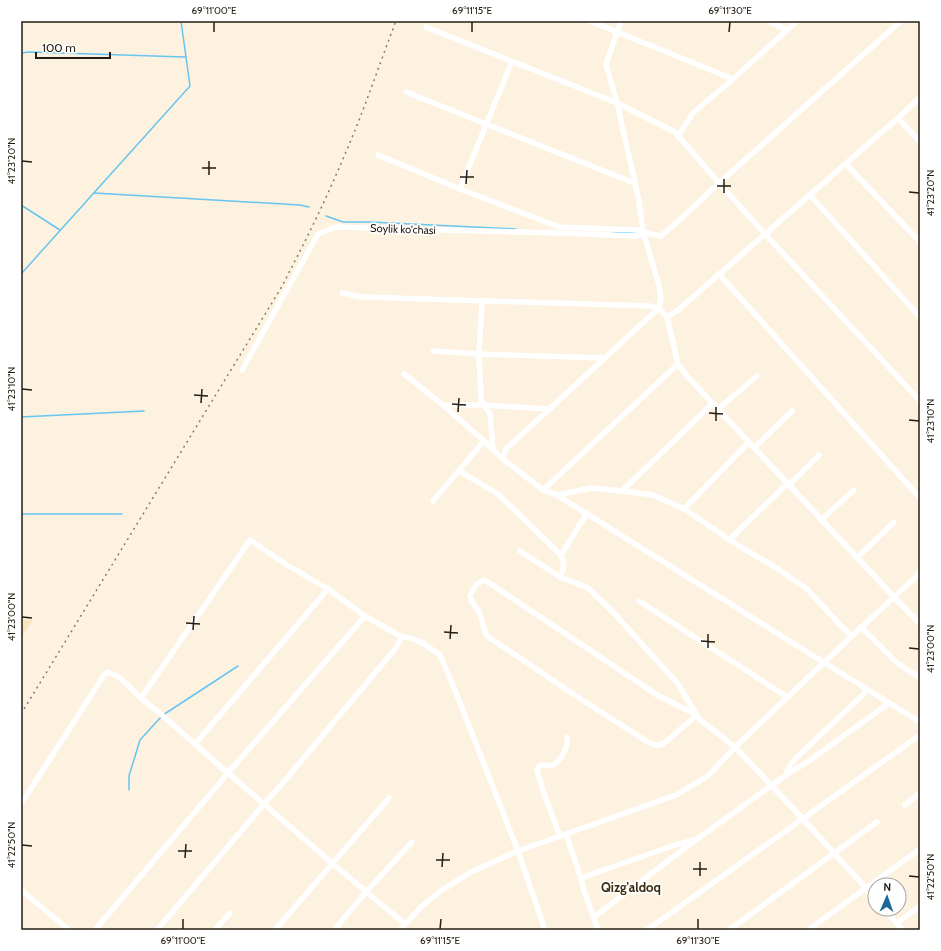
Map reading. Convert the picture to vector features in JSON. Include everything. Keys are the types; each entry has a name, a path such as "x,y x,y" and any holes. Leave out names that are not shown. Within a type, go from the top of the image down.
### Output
{"street":[{"path":"590,21 733,79"},
{"path":"503,459 506,449 659,308 661,298 659,285 643,233 638,201 617,103 606,64 616,31 621,21"},
{"path":"768,21 787,30"},
{"path":"678,136 693,113 797,21"},
{"path":"378,154 460,189 559,227 637,230 643,233 661,236 901,21"},
{"path":"426,27 617,103 675,132 765,234 920,401"},
{"path":"460,189 512,61"},
{"path":"406,92 634,183"},
{"path":"667,317 677,311 920,98"},
{"path":"898,118 920,142"},
{"path":"846,164 920,242"},
{"path":"810,195 920,317"},
{"name":"Soylik ko'chasi","path":"242,370 318,234 336,227 636,236 643,233"},
{"path":"559,227 559,233"},
{"path":"719,274 920,498"},
{"path":"342,293 362,297 649,306 659,308 667,317 678,364 686,375 920,624"},
{"path":"482,301 479,354 480,400 490,414 493,449"},
{"path":"433,351 605,358"},
{"path":"543,490 678,364"},
{"path":"404,374 443,404 503,459 543,490 557,495 587,513 920,722"},
{"path":"718,409 756,376"},
{"path":"622,491 712,403"},
{"path":"443,404 550,408"},
{"path":"754,448 792,411"},
{"path":"434,501 484,441"},
{"path":"684,509 749,442"},
{"path":"729,540 819,455"},
{"path":"459,471 498,494 561,555 564,562 560,577"},
{"path":"557,495 592,488 622,491 653,495 684,509 729,540 772,565 807,589 852,636"},
{"path":"821,520 854,490"},
{"path":"561,555 587,513"},
{"path":"857,558 894,522"},
{"path":"141,698 250,540 328,589 366,616 402,637 411,638 424,644 440,655 518,851 546,930"},
{"path":"520,551 560,577 588,588 613,612 678,684 700,719 735,747 866,888"},
{"path":"400,930 421,907 438,893 469,873 518,851 676,795 708,776 735,747 823,662 920,573"},
{"path":"483,580 488,582 657,695 697,715 663,744 658,746 648,742 582,700 487,636 479,613 471,600 470,596 472,590 476,584 483,580"},
{"path":"195,744 328,589"},
{"path":"639,601 787,697"},
{"path":"95,930 228,773 366,616"},
{"path":"861,627 897,663 920,678"},
{"path":"157,930 395,649 402,637"},
{"path":"21,804 104,675 108,672 119,677 141,698 333,864 405,924"},
{"path":"786,775 790,765 797,757 868,690"},
{"path":"594,917 786,775 809,761 889,703"},
{"path":"647,930 920,735"},
{"path":"567,737 568,744 557,762 552,765 541,765 537,770 542,791 582,878 583,888 598,930"},
{"path":"905,805 920,793"},
{"path":"275,930 389,798"},
{"path":"730,930 878,822"},
{"path":"582,878 675,845 698,839"},
{"path":"334,930 366,892 412,842"},
{"path":"808,930 920,849"},
{"path":"21,890 69,930"},
{"path":"897,923 920,906"},
{"path":"215,930 230,913"},
{"path":"891,917 902,930"}],"shaded area":[{"path":"21,619 33,620 21,638"}],"waterway":[{"path":"21,274 190,86 181,21"},
{"path":"21,53 185,57"},
{"path":"94,193 300,205 309,207"},
{"path":"21,205 60,230"},
{"path":"326,216 343,222 516,229"},
{"path":"612,232 635,233"},
{"path":"21,417 144,411"},
{"path":"21,514 122,514"},
{"path":"163,715 238,666"},
{"path":"129,790 129,776 140,740 161,717"}],"railway":[{"path":"21,714 281,288 338,171 359,121 396,21"}],"district":[{"name":"Qizg'aldoq","path":"631,887"}]}
